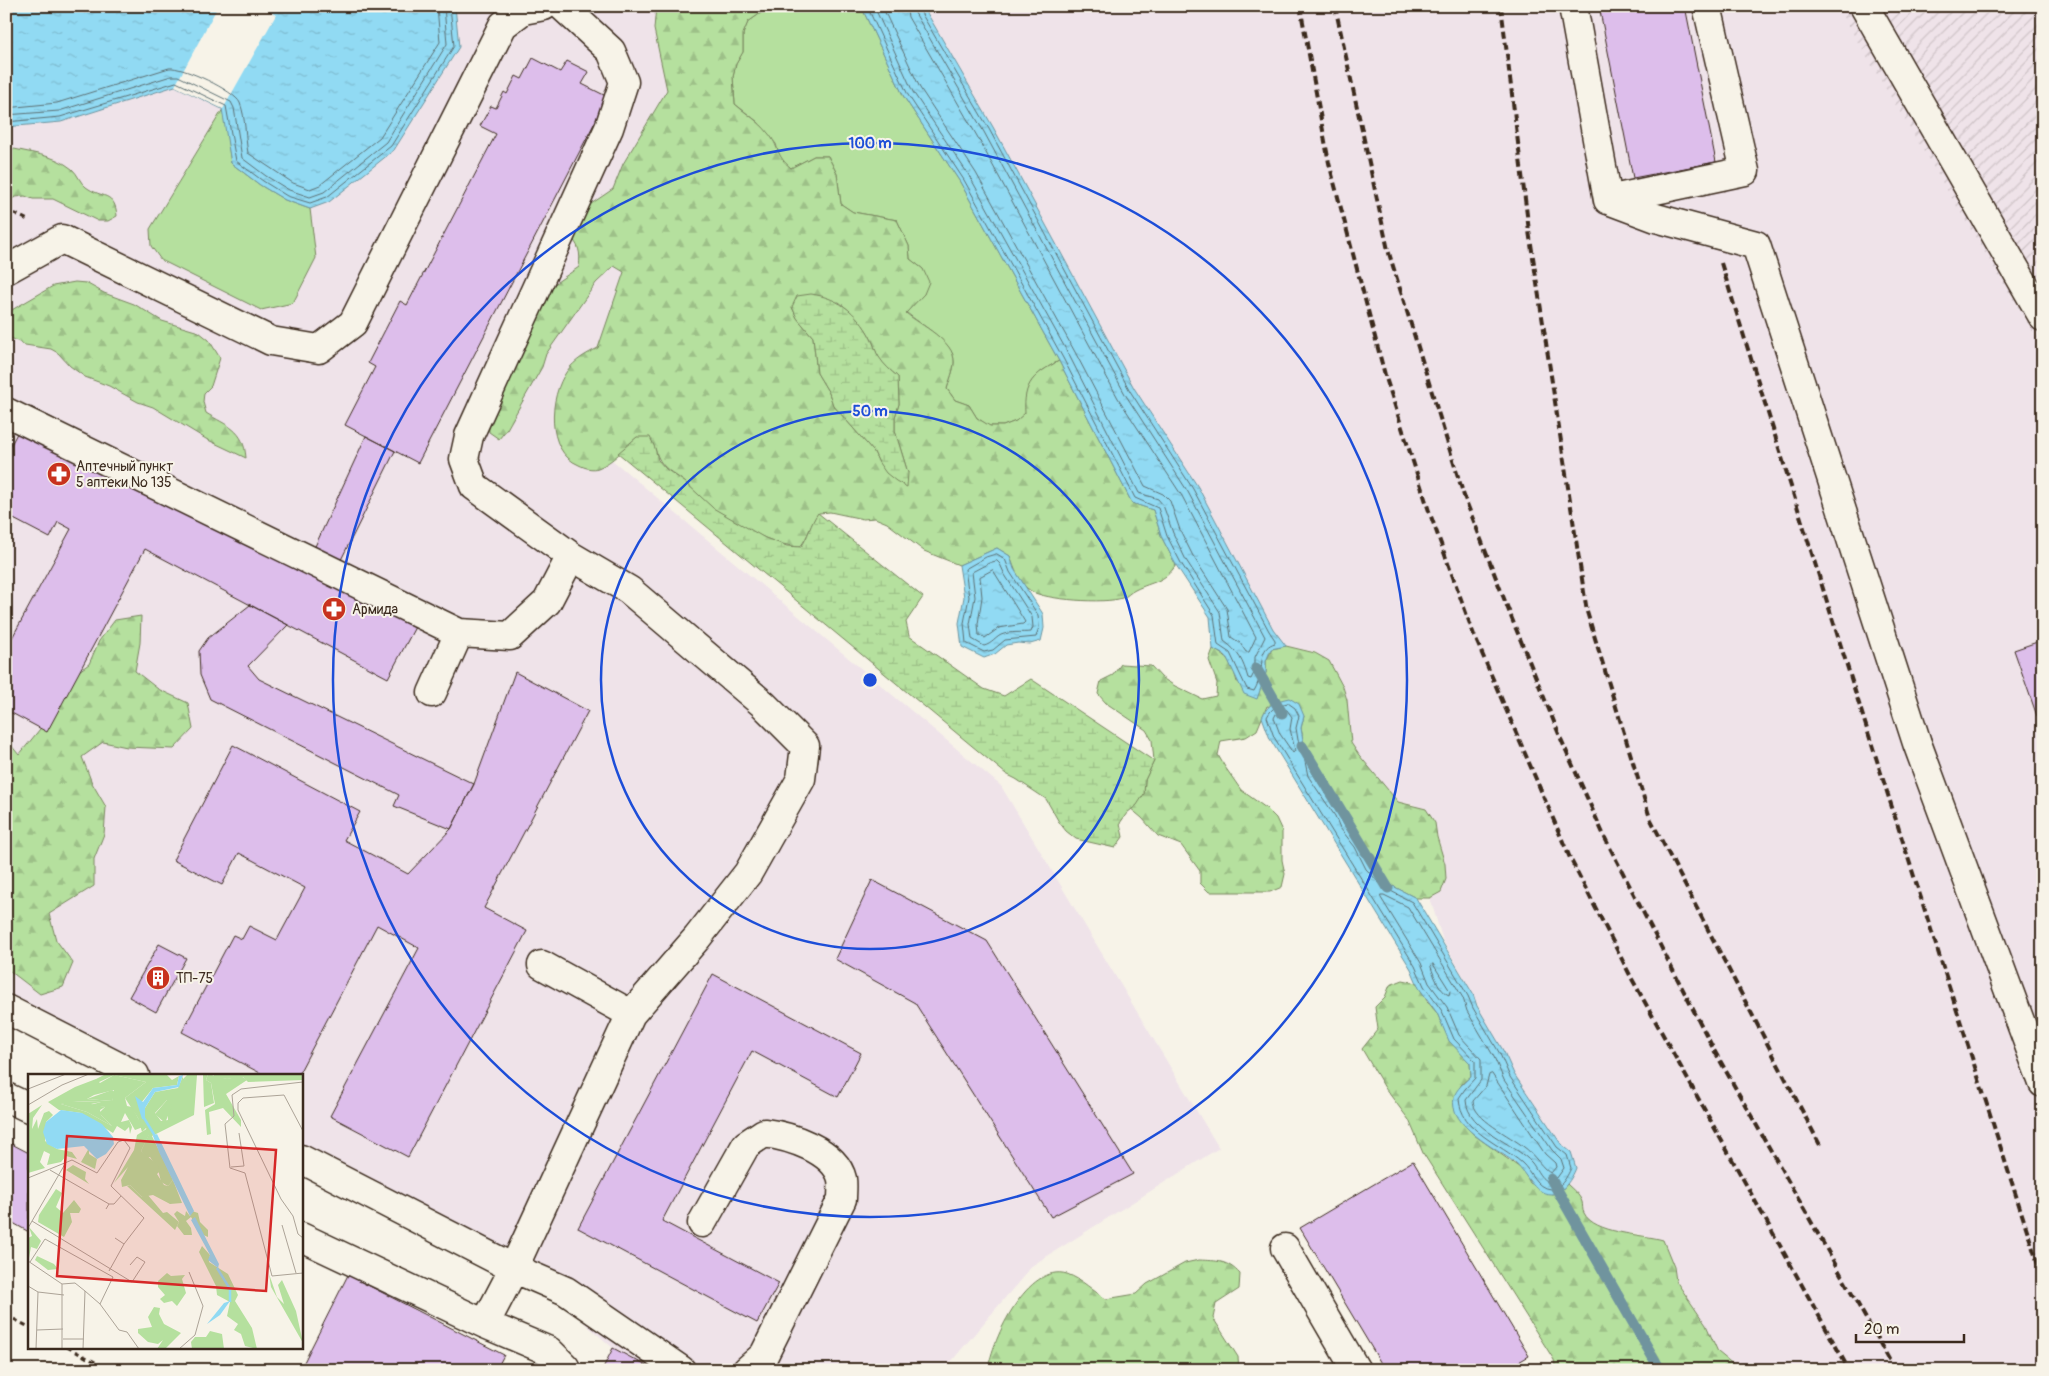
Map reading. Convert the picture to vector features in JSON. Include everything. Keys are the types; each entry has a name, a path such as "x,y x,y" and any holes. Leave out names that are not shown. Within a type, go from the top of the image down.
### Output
{"lane":[{"path":"6,270 62,239 271,341 318,349 353,323 503,26 523,10 544,6"},
{"path":"484,1324 513,1268 631,1014 698,938 748,873 801,778 805,746 763,704 629,590 571,556 474,486 464,459 469,436 609,128 624,82 611,51 562,6"},
{"path":"1573,6 1608,200"},
{"path":"1608,200 1745,171 1707,6"},
{"path":"1864,6 2043,318"},
{"path":"1608,200 1656,218 1756,245 1917,742 2043,1083"},
{"path":"6,412 459,633 510,636 548,602 571,556"},
{"path":"432,693 459,633"},
{"path":"542,965 631,1014"},
{"path":"6,1009 133,1074"},
{"path":"6,1097 28,1108"},
{"path":"702,1222 746,1145 764,1133 785,1136 829,1157 842,1178 842,1199 838,1208 764,1355 747,1370"},
{"path":"302,1160 513,1268 566,1291 681,1370"},
{"path":"302,1237 484,1324 549,1351 565,1367 564,1370"},
{"path":"1285,1248 1356,1370"}],"path":[{"path":"6,1315 28,1326"},
{"path":"69,1348 110,1370"}],"shaded area":[{"path":"455,6 713,6 574,428 1001,786 1219,1148 1033,1265 944,1370 654,1370 613,1348 558,1300 302,1171 302,1074 110,1074 6,1022 6,127 61,122 175,86 223,109 459,47"},
{"path":"923,6 1838,6 2043,349 2043,1370 1740,1370 1718,1352 1706,1325 1676,1280 1674,1267 1663,1240 1635,1233 1620,1233 1593,1224 1583,1213 1581,1199 1567,1184 1576,1168 1571,1152 1561,1144 1514,1074 1504,1052 1483,1017 1473,994 1443,941 1430,898 1441,892 1441,851 1435,823 1413,804 1398,802 1358,755 1351,743 1347,700 1343,687 1315,652 1286,646 1273,629 1198,487 1134,388 993,127"},
{"path":"1838,6 2043,6 2043,349 1857,41"}],"green space":[{"path":"656,6 767,6 765,10 748,22 743,34 743,52 736,64 733,77 735,104 757,121 772,138 782,159 791,168 814,156 828,156 837,174 841,204 853,212 897,220 909,246 910,259 923,269 929,282 924,294 906,313 936,334 949,347 953,354 954,362 947,389 955,400 969,405 977,418 990,426 1003,426 1016,421 1025,413 1026,394 1032,381 1043,370 1059,361 1132,503 1153,510 1162,538 1176,565 1172,571 1158,581 1114,600 1090,601 1049,597 1027,588 1018,576 1010,556 997,548 959,565 924,551 887,523 875,518 863,519 830,512 819,513 800,547 766,538 743,527 709,505 663,465 655,448 637,437 603,466 593,469 579,465 568,458 560,448 556,436 554,408 556,394 570,367 577,360 598,348 624,272 614,266 596,283 546,354 542,367 507,429 499,439 489,432 488,420 547,292 557,282 579,267 580,257 578,249 569,235 570,222 613,189 623,164 667,90 654,29","holes":["839,302 859,320 867,331 879,358 885,366 898,377 899,404 895,417 895,431 908,473 879,463 874,452 833,405 829,393 817,373 813,337 797,318 792,307"]},
{"path":"767,6 861,6 904,97 960,182 1059,361 1043,370 1032,381 1026,394 1026,413 1016,421 1003,426 989,426 977,418 969,405 955,400 947,389 954,365 953,354 943,340 906,312 924,294 923,269 910,259 909,246 897,220 853,212 841,204 837,174 828,156 814,156 791,168 780,159 776,144 758,122 735,104 733,77 736,64 743,52 743,34 748,22 765,10"},
{"path":"223,109 231,163 260,185 285,200 310,209 316,258 293,303 261,310 161,260 151,246 150,229"},
{"path":"6,147 49,157 65,164 74,171 86,187 111,199 116,208 117,216 108,221 98,221 53,199 33,199 25,196 6,201"},
{"path":"75,282 86,283 104,293 134,304 162,321 199,332 209,340 220,358 211,386 204,393 203,402 206,413 238,434 245,448 246,458 206,439 153,407 85,377 51,349 25,345 9,337 6,324 10,311 53,286"},
{"path":"811,294 832,300 849,310 868,333 881,360 898,377 899,404 895,417 895,431 908,473 907,487 886,473 874,452 833,405 829,393 817,373 813,337 797,318 792,307 797,296"},
{"path":"637,437 650,437 658,460 666,469 686,483 713,508 765,538 787,546 801,547 818,513 923,597 906,622 909,636 984,689 1004,696 1031,679 1154,761 1145,780 1144,794 1137,805 1127,813 1120,823 1123,837 1115,848 1076,839 1059,822 1046,799 1006,774 618,453"},
{"path":"141,616 140,643 135,671 158,689 188,703 193,729 174,749 127,747 103,742 82,757 92,783 106,807 104,834 94,859 94,886 49,914 56,940 73,963 63,987 40,994 6,968 6,739 19,755 44,724 66,680 89,664 99,641 115,620"},
{"path":"1286,646 1315,653 1329,661 1343,687 1347,700 1351,743 1398,802 1426,809 1435,823 1445,864 1446,879 1441,892 1430,898 1416,898 1387,883 1370,866 1359,844 1350,835 1339,813 1313,774 1301,728 1304,716 1267,706 1257,730 1246,737 1221,741 1218,755 1241,790 1266,808 1276,818 1282,831 1282,860 1285,874 1282,887 1270,892 1209,892 1200,883 1200,871 1181,845 1158,836 1130,808 1144,794 1145,780 1154,761 1152,740 1146,730 1106,703 1098,694 1101,681 1113,675 1121,664 1151,666 1162,678 1202,699 1216,696 1217,683 1209,660 1213,649 1230,662 1237,682 1266,673 1266,661 1272,649"},
{"path":"1403,980 1417,983 1427,1001 1437,1013 1450,1041 1470,1063 1471,1076 1461,1085 1464,1124 1474,1135 1523,1170 1530,1183 1552,1194 1561,1191 1567,1184 1581,1199 1584,1213 1589,1220 1608,1229 1663,1240 1674,1267 1676,1281 1706,1325 1718,1352 1740,1370 1556,1370 1554,1360 1423,1153 1409,1120 1385,1088 1362,1049 1378,1029 1375,1007 1385,997 1390,985"},
{"path":"1199,1260 1217,1261 1226,1264 1240,1274 1239,1289 1216,1304 1213,1318 1238,1357 1239,1370 988,1370 991,1356 1004,1323 1026,1291 1039,1280 1053,1273 1067,1274 1078,1279 1106,1299 1136,1294 1147,1284 1185,1263"}],"water":[{"path":"6,6 455,6 459,47 394,150 329,202 310,209 285,200 260,185 231,163 222,109 175,86 61,122 6,127"},
{"path":"861,6 923,6 993,127 1134,388 1198,487 1273,629 1286,646 1271,649 1266,661 1266,673 1257,699 1244,694 1226,656 1213,649 1210,617 1176,565 1162,538 1153,510 1132,503 1059,361 960,182 904,97"},
{"path":"997,548 1010,556 1014,569 1043,614 1044,628 1041,641 1030,644 1006,645 995,654 984,658 962,647 959,623 964,597 959,565"},
{"path":"1289,698 1299,704 1304,716 1301,728 1313,774 1344,825 1359,844 1370,866 1387,883 1416,898 1473,994 1477,1006 1504,1052 1514,1074 1561,1144 1571,1152 1576,1168 1569,1181 1559,1191 1551,1194 1539,1190 1514,1162 1475,1135 1458,1117 1454,1107 1454,1097 1459,1088 1471,1076 1470,1063 1449,1041 1437,1013 1419,988 1411,969 1270,739 1262,717 1272,704"}],"pier":[{"path":"218,6 261,6 276,15 223,109 175,86"}],"building":[{"path":"1599,6 1685,6 1716,162 1633,178"},
{"path":"533,58 560,72 567,61 589,72 582,84 608,97 418,463 345,425 375,367 368,363 400,301 407,305 496,134 480,126 491,106 496,108 504,92 507,94 516,76 522,79"},
{"path":"31,407 92,439 86,452 415,627 388,678 145,549 47,732 6,710 6,649 71,529 58,522 50,538 6,515 6,454"},
{"path":"366,436 395,451 330,582 305,568"},
{"path":"250,605 288,625 248,666 259,679 474,784 451,829 394,806 399,795 210,699 200,675 199,651 208,638"},
{"path":"2043,640 2043,713 2037,716 2014,650"},
{"path":"515,672 588,711 484,908 527,931 408,1157 330,1116 419,948 377,925 299,1074 262,1074 182,1032 233,935 242,939 249,926 277,940 305,888 239,853 222,885 173,860 233,745 360,812 344,840 408,874 451,829 474,784"},
{"path":"872,880 987,941 1133,1174 1051,1217 915,1003 835,959"},
{"name":"ТП-75","path":"159,944 186,958 156,1012 129,997"},
{"path":"713,974 861,1053 838,1097 752,1051 662,1221 779,1283 757,1323 578,1228"},
{"path":"6,1141 28,1152 28,1231 6,1219"},
{"path":"1413,1161 1529,1356 1505,1370 1385,1370 1300,1228"},
{"path":"348,1275 504,1355 496,1370 300,1370"},
{"path":"613,1348 654,1370 602,1370"}],"waterway":[{"path":"1256,668 1282,713"},
{"path":"1302,746 1388,888"},
{"path":"1551,1179 1658,1366 1665,1370"}],"railway":[{"path":"1300,6 1329,163 1385,375 1429,511 1474,635 1570,858 1632,979 1849,1370"},
{"path":"1335,6 1388,250 1464,496 1561,739 1605,838 1714,1050 1895,1370"},
{"path":"1501,6 1529,231 1587,612 1650,818 1821,1147"},
{"path":"1721,263 1865,723 2043,1280"}],"place":[{"name":"Аптечный пункт 5 аптеки № 135","path":"59,474"},
{"name":"Армида","path":"334,609"},
{"name":"ТП-75","path":"158,978"}]}
